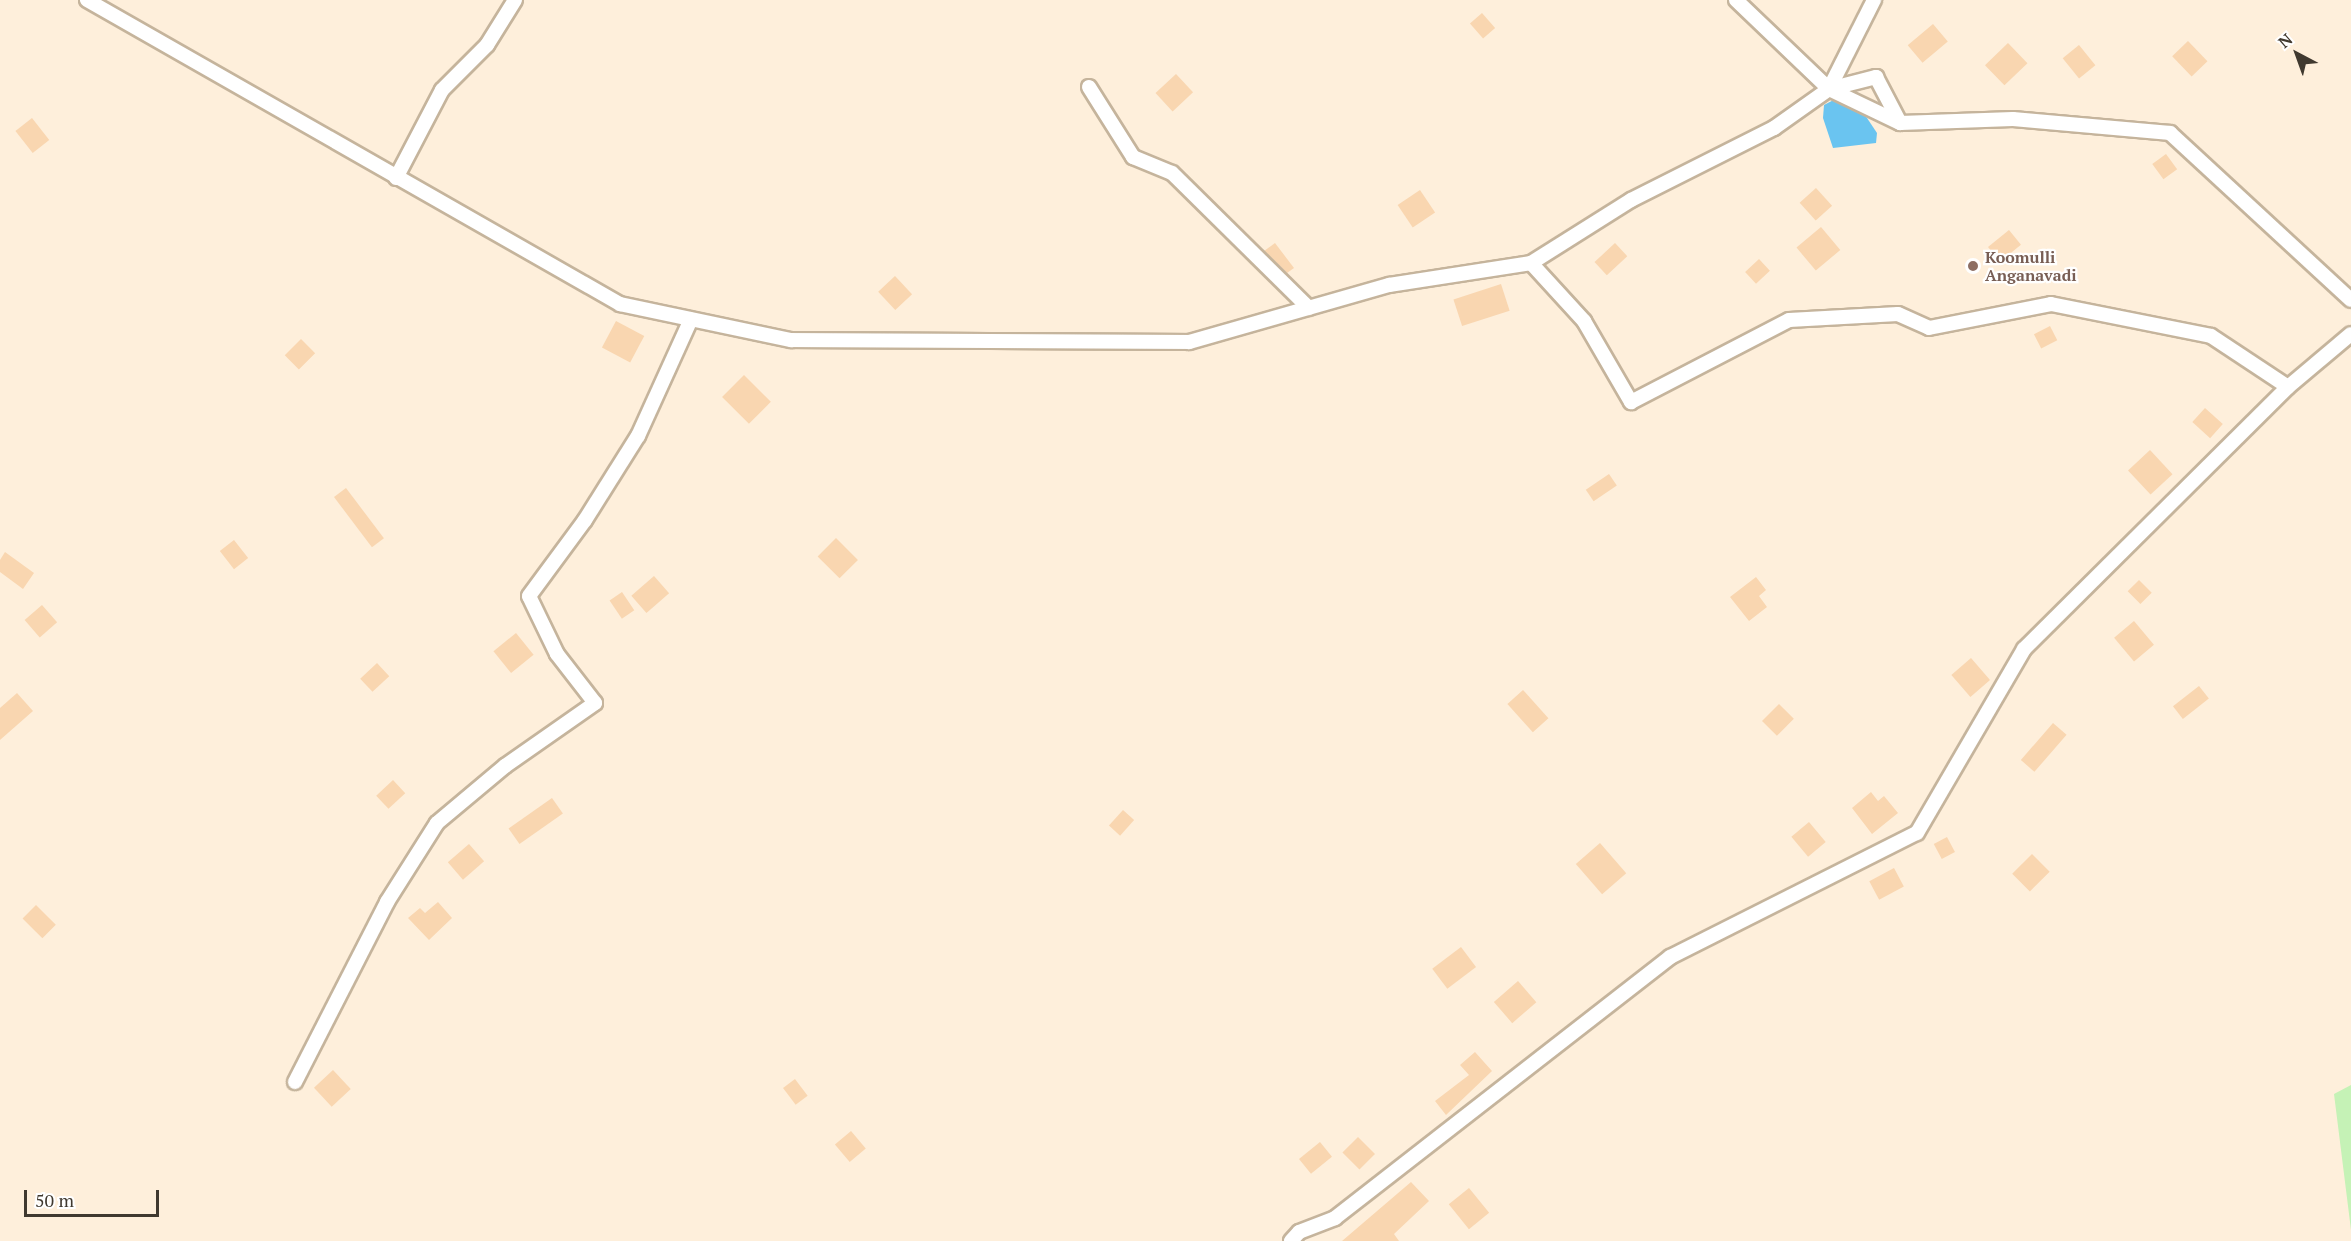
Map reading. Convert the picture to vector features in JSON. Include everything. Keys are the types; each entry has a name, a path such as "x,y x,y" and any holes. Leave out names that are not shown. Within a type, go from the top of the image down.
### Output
{"street":[{"path":"87,0 620,304 791,340 1189,342 1389,285 1532,263 1631,200 1774,128 1829,89 1876,77 1900,123"},
{"path":"396,178 442,90 487,45 515,0"},
{"path":"1736,0 1829,89 1900,123 2013,119 2170,133 2351,300"},
{"path":"1829,89 1874,0"},
{"path":"1089,87 1132,157 1172,173 1309,308"},
{"path":"1532,263 1584,321 1631,402 1789,320 1898,314 1929,328 2051,304 2211,336 2288,387"},
{"path":"295,1082 387,902 437,823 505,766 595,704 557,654 529,596 585,519 638,436 691,319"},
{"path":"1291,1241 1299,1232 1335,1218 1670,957 1917,833 2024,649 2288,387 2351,334"}],"green space":[{"path":"2351,1085 2351,1230 2334,1094"}],"water":[{"path":"1843,95 1859,106 1877,133 1876,143 1833,148 1823,118 1824,105"}],"building":[{"path":"1482,13 1495,28 1483,39 1470,23"},
{"path":"1933,24 1948,42 1923,63 1908,45"},
{"path":"2188,41 2207,61 2192,76 2172,56"},
{"path":"2008,43 2027,63 2004,85 1985,65"},
{"path":"2079,45 2095,65 2079,78 2063,58"},
{"path":"1176,74 1193,92 1173,111 1156,93"},
{"path":"32,118 49,140 33,153 15,131"},
{"path":"2166,154 2177,169 2163,179 2152,164"},
{"path":"1816,188 1832,206 1816,221 1800,203"},
{"path":"1420,190 1435,212 1413,227 1398,205"},
{"path":"1821,227 1840,250 1816,271 1796,248"},
{"path":"2009,230 2021,245 2000,262 1988,247"},
{"path":"1275,243 1294,268 1287,273 1264,251"},
{"path":"1615,243 1627,256 1607,275 1595,262"},
{"path":"1759,259 1770,271 1756,284 1745,272"},
{"path":"895,276 912,294 895,310 878,292"},
{"path":"1501,284 1510,311 1462,326 1453,299"},
{"path":"616,321 644,336 630,363 602,347"},
{"path":"2050,326 2057,340 2041,348 2034,334"},
{"path":"301,339 315,353 299,369 285,355"},
{"path":"744,375 771,402 749,424 722,397"},
{"path":"2205,408 2223,424 2210,438 2192,422"},
{"path":"2150,450 2173,474 2151,495 2128,470"},
{"path":"1609,474 1617,486 1594,501 1586,490"},
{"path":"346,488 384,538 372,547 334,497"},
{"path":"836,538 858,560 840,578 818,556"},
{"path":"234,540 248,558 234,569 220,551"},
{"path":"5,552 34,573 23,589 0,572 0,560"},
{"path":"654,576 669,593 646,613 631,596"},
{"path":"1756,577 1766,590 1759,596 1767,607 1749,621 1730,597"},
{"path":"2139,580 2152,593 2140,604 2128,591"},
{"path":"622,592 634,610 622,619 610,600"},
{"path":"42,605 57,622 40,637 25,620"},
{"path":"2134,621 2154,645 2134,661 2114,638"},
{"path":"516,633 534,655 511,673 493,651"},
{"path":"1971,658 1990,680 1970,697 1951,675"},
{"path":"377,663 389,676 372,692 360,679"},
{"path":"2199,686 2209,699 2183,719 2173,706"},
{"path":"1523,690 1548,718 1533,732 1507,704"},
{"path":"17,693 33,711 0,740 0,708"},
{"path":"1779,704 1794,719 1777,736 1762,721"},
{"path":"2053,723 2067,735 2034,772 2021,760"},
{"path":"393,780 405,793 388,809 376,796"},
{"path":"1871,792 1878,801 1884,796 1898,813 1872,834 1852,808"},
{"path":"552,798 563,814 519,844 509,828"},
{"path":"1123,810 1134,820 1120,836 1109,826"},
{"path":"1809,822 1826,842 1808,857 1791,837"},
{"path":"1947,837 1955,852 1942,859 1934,844"},
{"path":"1600,843 1626,873 1602,894 1576,864"},
{"path":"469,844 484,861 463,880 448,862"},
{"path":"2032,854 2050,872 2030,891 2012,874"},
{"path":"1894,868 1904,887 1879,900 1869,881"},
{"path":"438,902 452,918 429,940 408,918 420,908 425,913"},
{"path":"36,905 56,925 42,938 23,918"},
{"path":"1461,947 1476,967 1447,989 1432,969"},
{"path":"1518,981 1536,1002 1512,1023 1494,1002"},
{"path":"1475,1052 1492,1071 1446,1115 1435,1101 1469,1075 1460,1065"},
{"path":"333,1070 351,1089 332,1107 314,1088"},
{"path":"795,1079 808,1096 796,1105 783,1088"},
{"path":"851,1131 866,1149 850,1162 835,1144"},
{"path":"1358,1137 1375,1154 1359,1170 1342,1153"},
{"path":"1320,1142 1332,1157 1311,1174 1299,1159"},
{"path":"1411,1182 1429,1201 1394,1234 1399,1241 1342,1241"},
{"path":"1469,1188 1489,1213 1469,1229 1449,1204"}],"place":[{"name":"Koomulli Anganavadi","path":"1973,266"}]}
